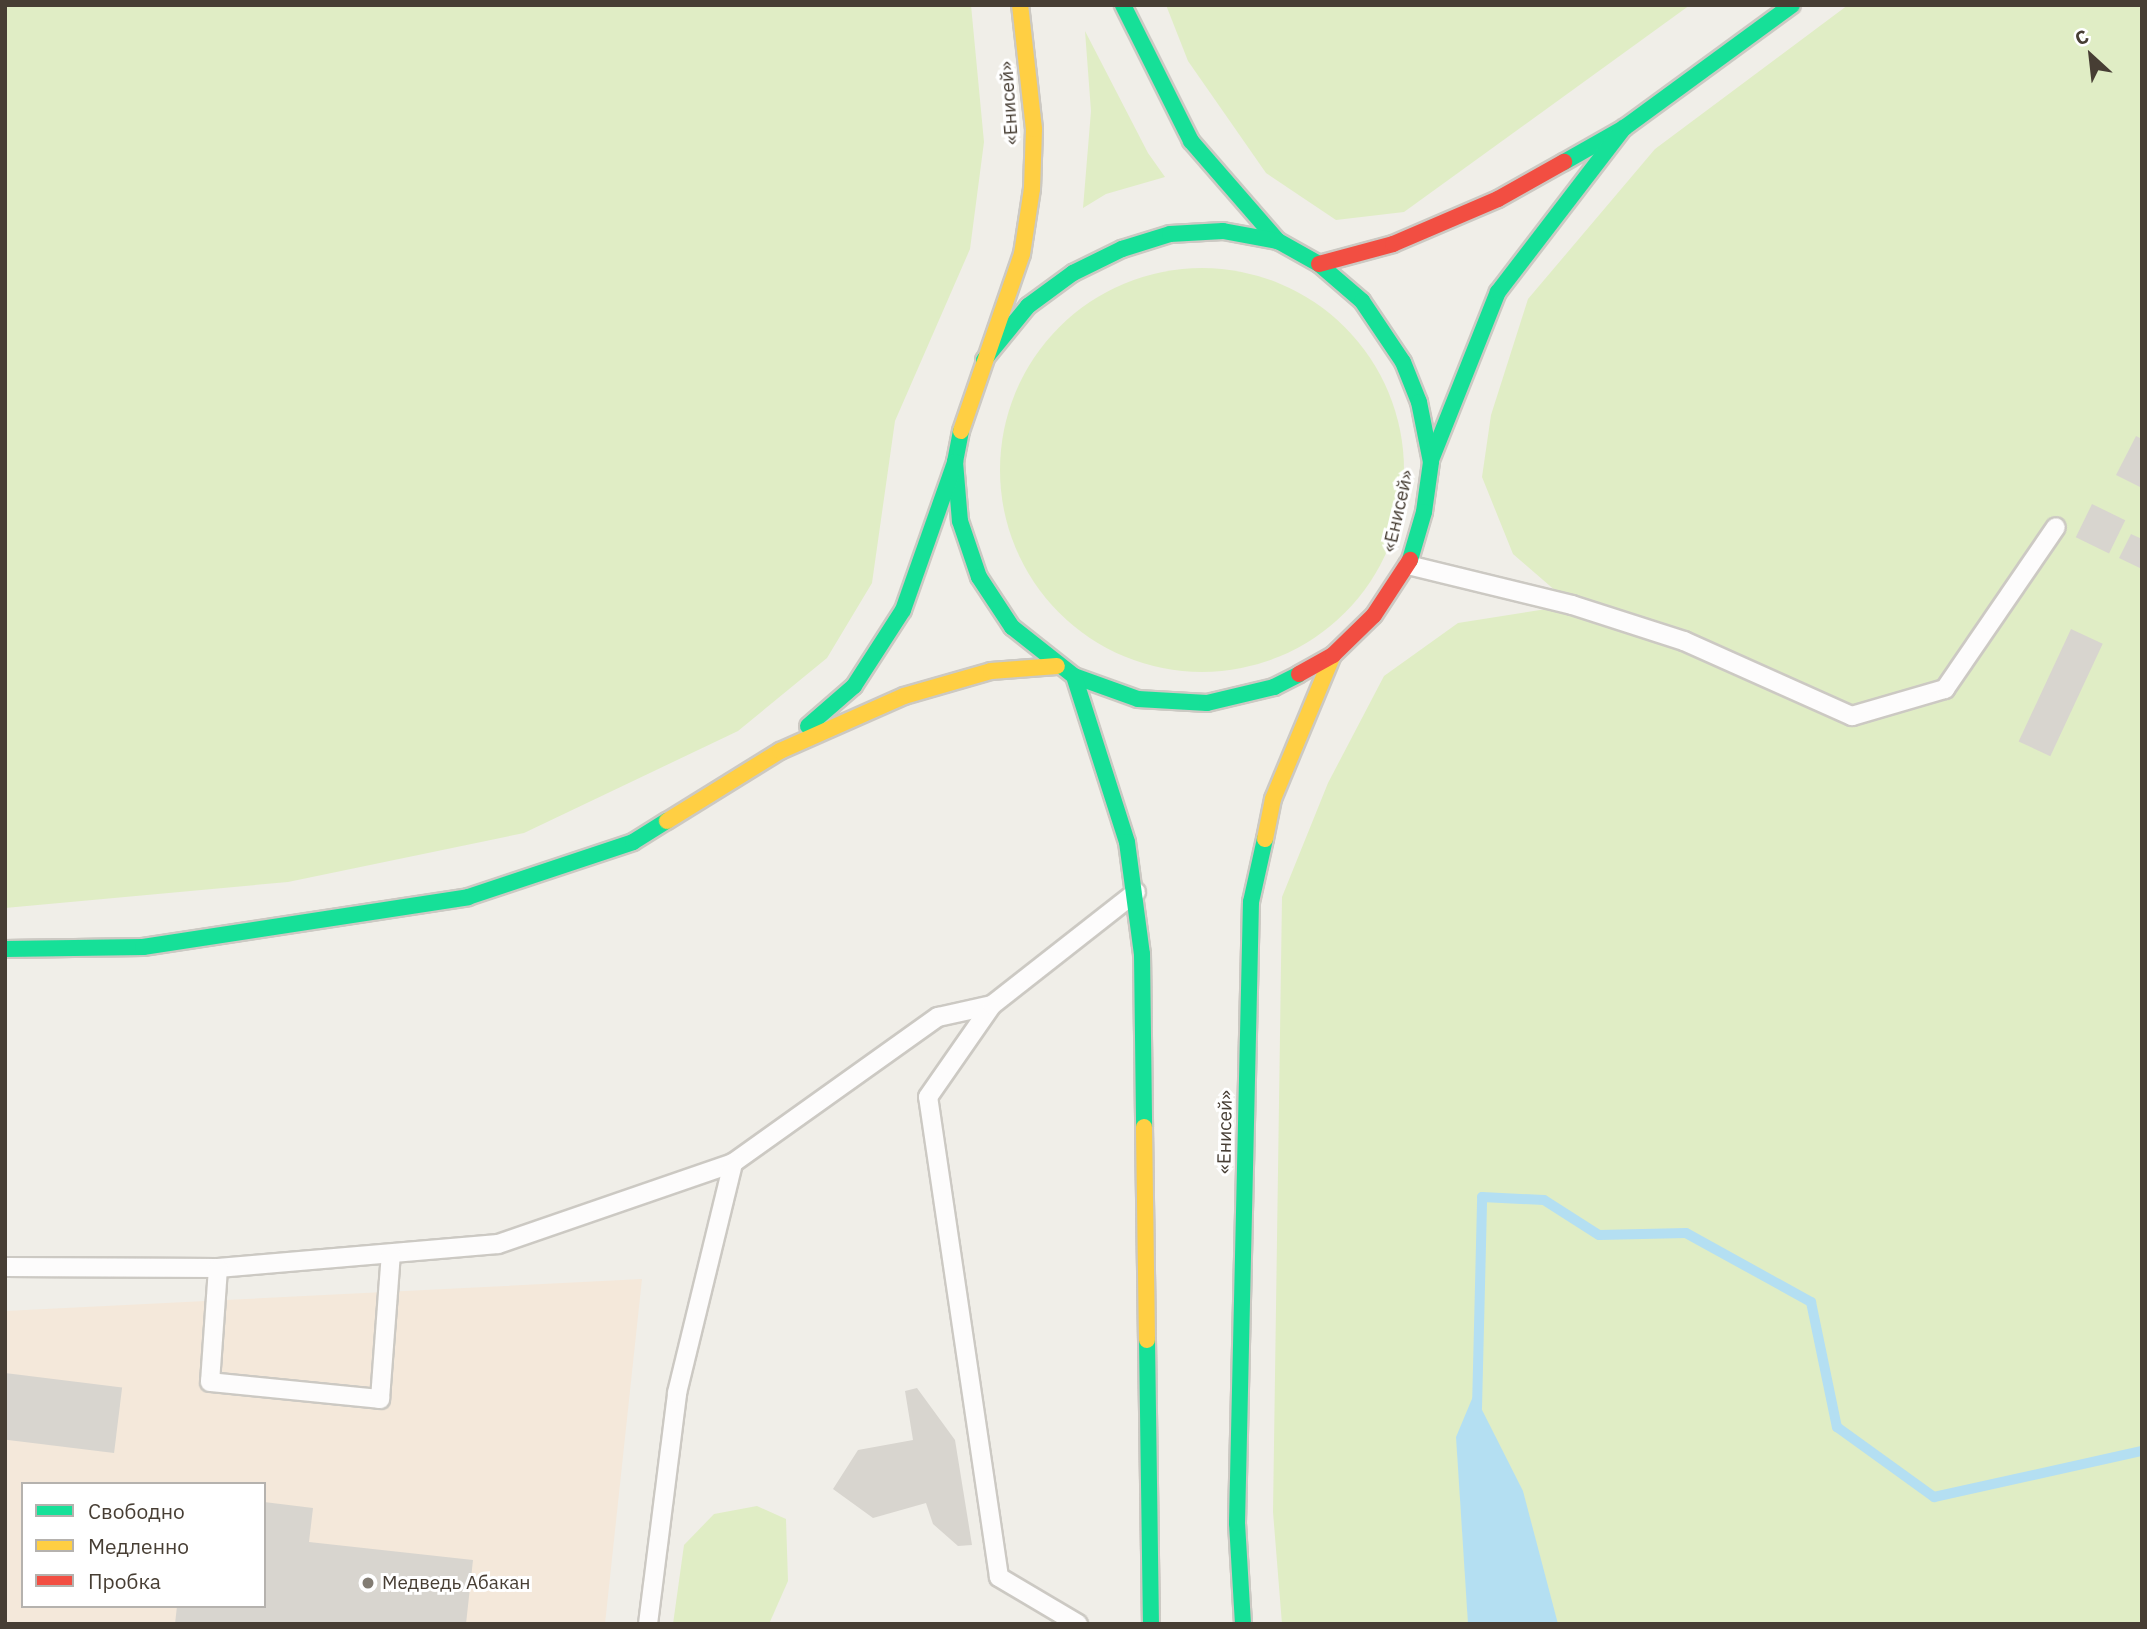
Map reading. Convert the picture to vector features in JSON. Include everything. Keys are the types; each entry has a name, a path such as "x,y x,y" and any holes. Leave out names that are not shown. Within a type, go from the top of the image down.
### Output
{"main road":[{"name":"«Енисей»","path":"984,360 1027,306 1073,273 1122,248 1170,234 1223,231 1278,241 1320,264 1363,301 1403,362 1419,402 1431,462 1424,512 1408,565 1374,615 1333,655 1274,687 1207,703 1138,699 1074,676 1057,666 1012,627 979,577 960,521 955,462 965,411 1023,254 1032,189 1034,129 1020,5"},
{"name":"«Енисей»","path":"1123,5 1191,141 1278,241"},
{"path":"1320,264 1394,244 1498,199 1624,128 1792,5"},
{"path":"1431,462 1498,292 1624,128"},
{"path":"780,751 854,686 880,651 903,610 955,462"},
{"name":"«Енисей»","path":"1243,1624 1237,1523 1251,902 1273,799 1333,655"},
{"path":"5,949 144,947 333,921 468,897 633,842 780,751 904,696 990,671 1057,666"},
{"path":"1074,676 1108,777 1137,891 1142,954 1150,1624"}],"lane":[{"path":"1408,565 1572,605 1684,641 1852,716 1945,688 2056,527"},
{"path":"1078,1624 999,1577 928,1097 992,1005 1137,891"},
{"path":"5,1267 218,1268 498,1244 733,1163 938,1017 992,1005"},
{"path":"648,1624 677,1393 733,1163"},
{"path":"218,1268 209,1382 380,1399 391,1254"}],"shaded area":[{"path":"642,1279 605,1624 5,1624 5,1311"}],"green space":[{"path":"5,5 971,5 984,142 970,249 895,421 872,583 827,658 738,731 524,833 288,882 5,908"},
{"path":"1166,5 1690,5 1404,212 1336,220 1266,173 1188,61"},
{"path":"1848,5 2142,5 2142,1624 1282,1624 1273,1512 1282,897 1328,783 1384,676 1458,623 1572,605 1513,554 1482,477 1491,415 1528,299 1655,149"},
{"path":"1085,31 1148,153 1165,177 1106,194 1083,208 1091,111"},
{"path":"1202,268 1241,272 1279,284 1314,302 1345,327 1370,358 1388,393 1400,431 1404,470 1400,509 1388,547 1370,582 1345,613 1314,638 1279,656 1241,668 1202,672 1163,668 1125,656 1090,638 1059,613 1034,582 1016,547 1004,509 1000,470 1004,431 1016,393 1034,358 1059,327 1090,302 1125,284 1163,272"},
{"path":"757,1506 786,1519 788,1581 769,1624 673,1624 684,1545 714,1514"}],"water":[{"path":"1474,1394 1523,1491 1558,1624 1468,1624 1456,1437"}],"building":[{"path":"2136,436 2142,439 2142,488 2116,475"},
{"path":"2092,504 2125,520 2109,553 2076,537"},
{"path":"2131,534 2142,539 2142,569 2119,558"},
{"path":"2071,629 2103,644 2050,756 2019,741"},
{"path":"5,1373 122,1387 114,1453 5,1439"},
{"path":"917,1388 955,1440 972,1545 958,1546 933,1524 926,1503 873,1518 833,1489 858,1450 913,1440 905,1391"},
{"name":"Медведь Абакан","path":"266,1502 313,1508 309,1542 473,1560 466,1624 175,1624 177,1608 266,1608"}],"waterway":[{"path":"1477,1408 1482,1197 1544,1200 1599,1235 1686,1233 1811,1302 1837,1427 1934,1497 2142,1451"}],"traffic: fast":[{"path":"1123,5 1191,141 1278,241"},
{"path":"1564,162 1624,128 1792,5"},
{"path":"1431,460 1498,292 1624,128"},
{"path":"984,360 1028,306 1073,273 1122,249 1170,234 1223,231 1278,241 1319,264 1362,301 1403,362 1419,402 1431,462 1424,512 1410,560"},
{"path":"961,431 955,462 960,521 979,577 1012,627 1074,676 1138,699 1207,703 1274,687 1299,674"},
{"path":"808,726 854,686 903,610 955,462"},
{"path":"1074,676 1127,842 1142,954 1144,1127"},
{"path":"5,949 143,947 468,897 633,842 667,821"},
{"path":"1243,1624 1237,1523 1251,902 1265,839"},
{"path":"1147,1340 1151,1624"}],"traffic: slow":[{"path":"961,431 1022,254 1032,189 1034,129 1020,5"},
{"path":"1265,839 1273,799 1333,655"},
{"path":"667,821 780,751 904,696 991,671 1057,666"},
{"path":"1144,1127 1147,1340"}],"traffic: jam":[{"path":"1319,264 1393,244 1498,199 1564,162"},
{"path":"1299,674 1333,655 1374,615 1410,560"}],"place":[{"name":"Медведь Абакан","path":"368,1583"}]}
